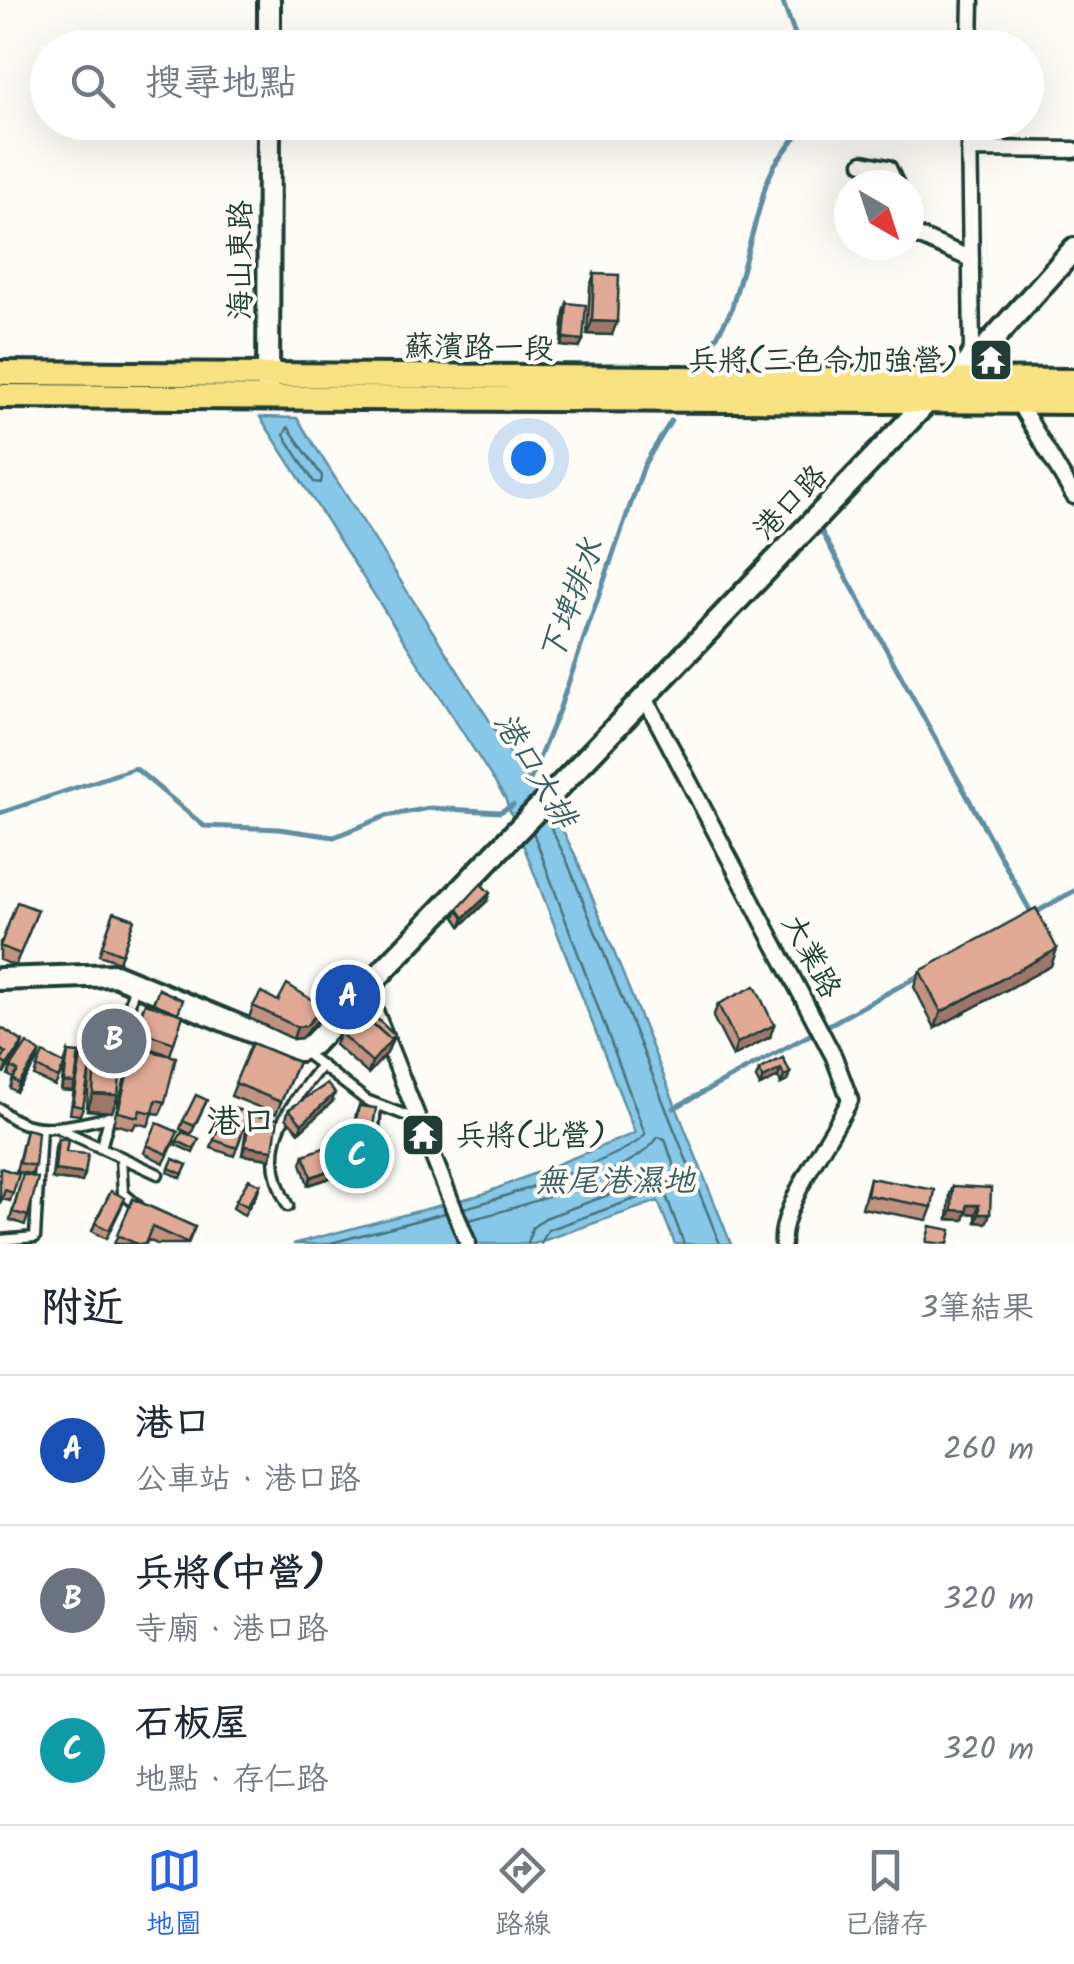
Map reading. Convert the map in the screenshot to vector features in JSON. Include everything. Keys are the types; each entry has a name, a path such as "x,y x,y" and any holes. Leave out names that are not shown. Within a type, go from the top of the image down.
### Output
{"main road":[{"name":"蘇濱路一段","path":"0,374 270,373 925,404 1074,402"},
{"name":"蘇濱路一段","path":"0,396 268,397 1074,380"}],"street":[{"path":"269,0 269,30"},
{"path":"970,0 970,30"},
{"name":"海山東路","path":"268,397 270,140"},
{"path":"957,380 972,348 969,140"},
{"path":"969,148 1074,150"},
{"path":"863,162 889,170"},
{"path":"924,239 970,259"},
{"name":"港口路","path":"367,990 925,404 957,380 1074,250"},
{"path":"1018,402 1074,496"},
{"name":"大業路","path":"646,698 834,1057 850,1100 828,1145 804,1178 783,1244"},
{"path":"0,979 100,972 135,982 300,1050 323,1036 367,990 411,1115 468,1244"}],"lane":[{"path":"118,1061 135,982"},
{"path":"300,1050 376,1105 411,1115"},
{"path":"288,1206 275,1184 280,1120 321,1066"},
{"path":"101,1148 114,1095"},
{"path":"370,1174 376,1105"},
{"path":"0,1108 11,1120"},
{"path":"0,1120 58,1128 110,1117"},
{"path":"0,1240 34,1237 41,1128"},
{"path":"58,1128 158,1174"},
{"path":"121,1156 123,1193 143,1208"}],"water":[{"name":"無尾港濕地","path":"260,417 297,418 524,775 553,811 576,857 731,1244 675,1244 658,1201 534,1244 293,1244 483,1194 635,1133 505,798"}],"building":[{"path":"594,274 619,275 617,322 592,321"},
{"path":"567,303 586,305 583,340 564,338"},
{"path":"481,884 490,893 464,918 458,909"},
{"path":"17,902 38,910 20,954 0,946"},
{"path":"1036,908 1057,949 941,1012 920,971"},
{"path":"114,912 134,919 122,954 102,946"},
{"path":"287,984 323,1007 306,1026 297,1027 253,1006 261,992 278,1001"},
{"path":"755,986 774,1025 737,1043 718,1004"},
{"path":"323,988 340,1003 333,1010 316,996"},
{"path":"159,989 183,1000 178,1013 153,1003"},
{"path":"145,1003 183,1015 174,1043 136,1030"},
{"path":"366,1008 394,1035 390,1039 361,1013"},
{"path":"359,1012 391,1040 372,1062 340,1033"},
{"path":"0,1027 23,1042 7,1065 1,1061 6,1053 0,1049"},
{"path":"131,1041 149,1046 147,1050 134,1047 131,1054 127,1053"},
{"path":"27,1043 40,1052 19,1084 13,1079 18,1071 11,1067"},
{"path":"96,1043 124,1044 118,1095 93,1094"},
{"path":"252,1043 298,1062 281,1102 235,1083"},
{"path":"134,1047 176,1057 165,1102 156,1100 153,1113 140,1110 138,1117 118,1112"},
{"path":"68,1052 79,1053 75,1083 64,1082"},
{"path":"43,1053 65,1064 58,1078 37,1067"},
{"path":"81,1056 92,1057 83,1107 73,1105"},
{"path":"783,1058 790,1073 784,1076 781,1069 763,1078 759,1070"},
{"path":"327,1084 335,1093 302,1124 289,1109"},
{"path":"196,1095 207,1100 194,1126 183,1121"},
{"path":"225,1106 249,1113 237,1148 214,1140"},
{"path":"359,1106 376,1108 372,1133 354,1130"},
{"path":"250,1115 278,1119 273,1150 245,1146"},
{"path":"157,1123 178,1132 167,1154 147,1145"},
{"path":"26,1129 38,1132 35,1166 19,1163"},
{"path":"182,1132 199,1139 194,1149 177,1141"},
{"path":"354,1135 371,1137 367,1161 350,1159"},
{"path":"58,1139 68,1140 66,1152 88,1154 85,1174 55,1170"},
{"path":"337,1143 345,1165 311,1177 304,1155"},
{"path":"173,1159 187,1165 182,1174 169,1168"},
{"path":"0,1168 19,1174 13,1193 5,1190 0,1204"},
{"path":"23,1174 38,1178 28,1216 13,1212"},
{"path":"870,1178 935,1190 932,1207 867,1195"},
{"path":"249,1179 260,1185 247,1206 236,1200"},
{"path":"953,1186 991,1188 990,1214 979,1214 979,1205 967,1205 967,1211 952,1210"},
{"path":"111,1191 125,1198 109,1230 95,1223"},
{"path":"133,1199 195,1227 187,1243 152,1227 145,1244 117,1235"},
{"path":"930,1226 951,1230 948,1244 926,1242"}],"waterway":[{"name":"下埤排水","path":"782,0 793,30"},
{"name":"下埤排水","path":"709,350 731,311 766,184 793,140"},
{"name":"下埤排水","path":"528,785 559,710 645,463 671,421"},
{"path":"819,527 1032,914"},
{"path":"0,813 135,768 204,826 279,829 334,837 386,816 430,808 500,812 513,805"},
{"path":"1033,914 1074,891"},
{"path":"827,1026 922,974"},
{"path":"674,1108 817,1031"}],"place":[{"name":"兵將(三色令加強營)","path":"991,360"},
{"name":"港口","path":"348,997"},
{"name":"兵將(中營)","path":"114,1041"},
{"name":"兵將(北營)","path":"423,1135"},
{"name":"石板屋","path":"357,1156"}],"district":[{"name":"港口","path":"241,1121"}],"water label":[{"name":"港口大排","path":"536,770"}]}
